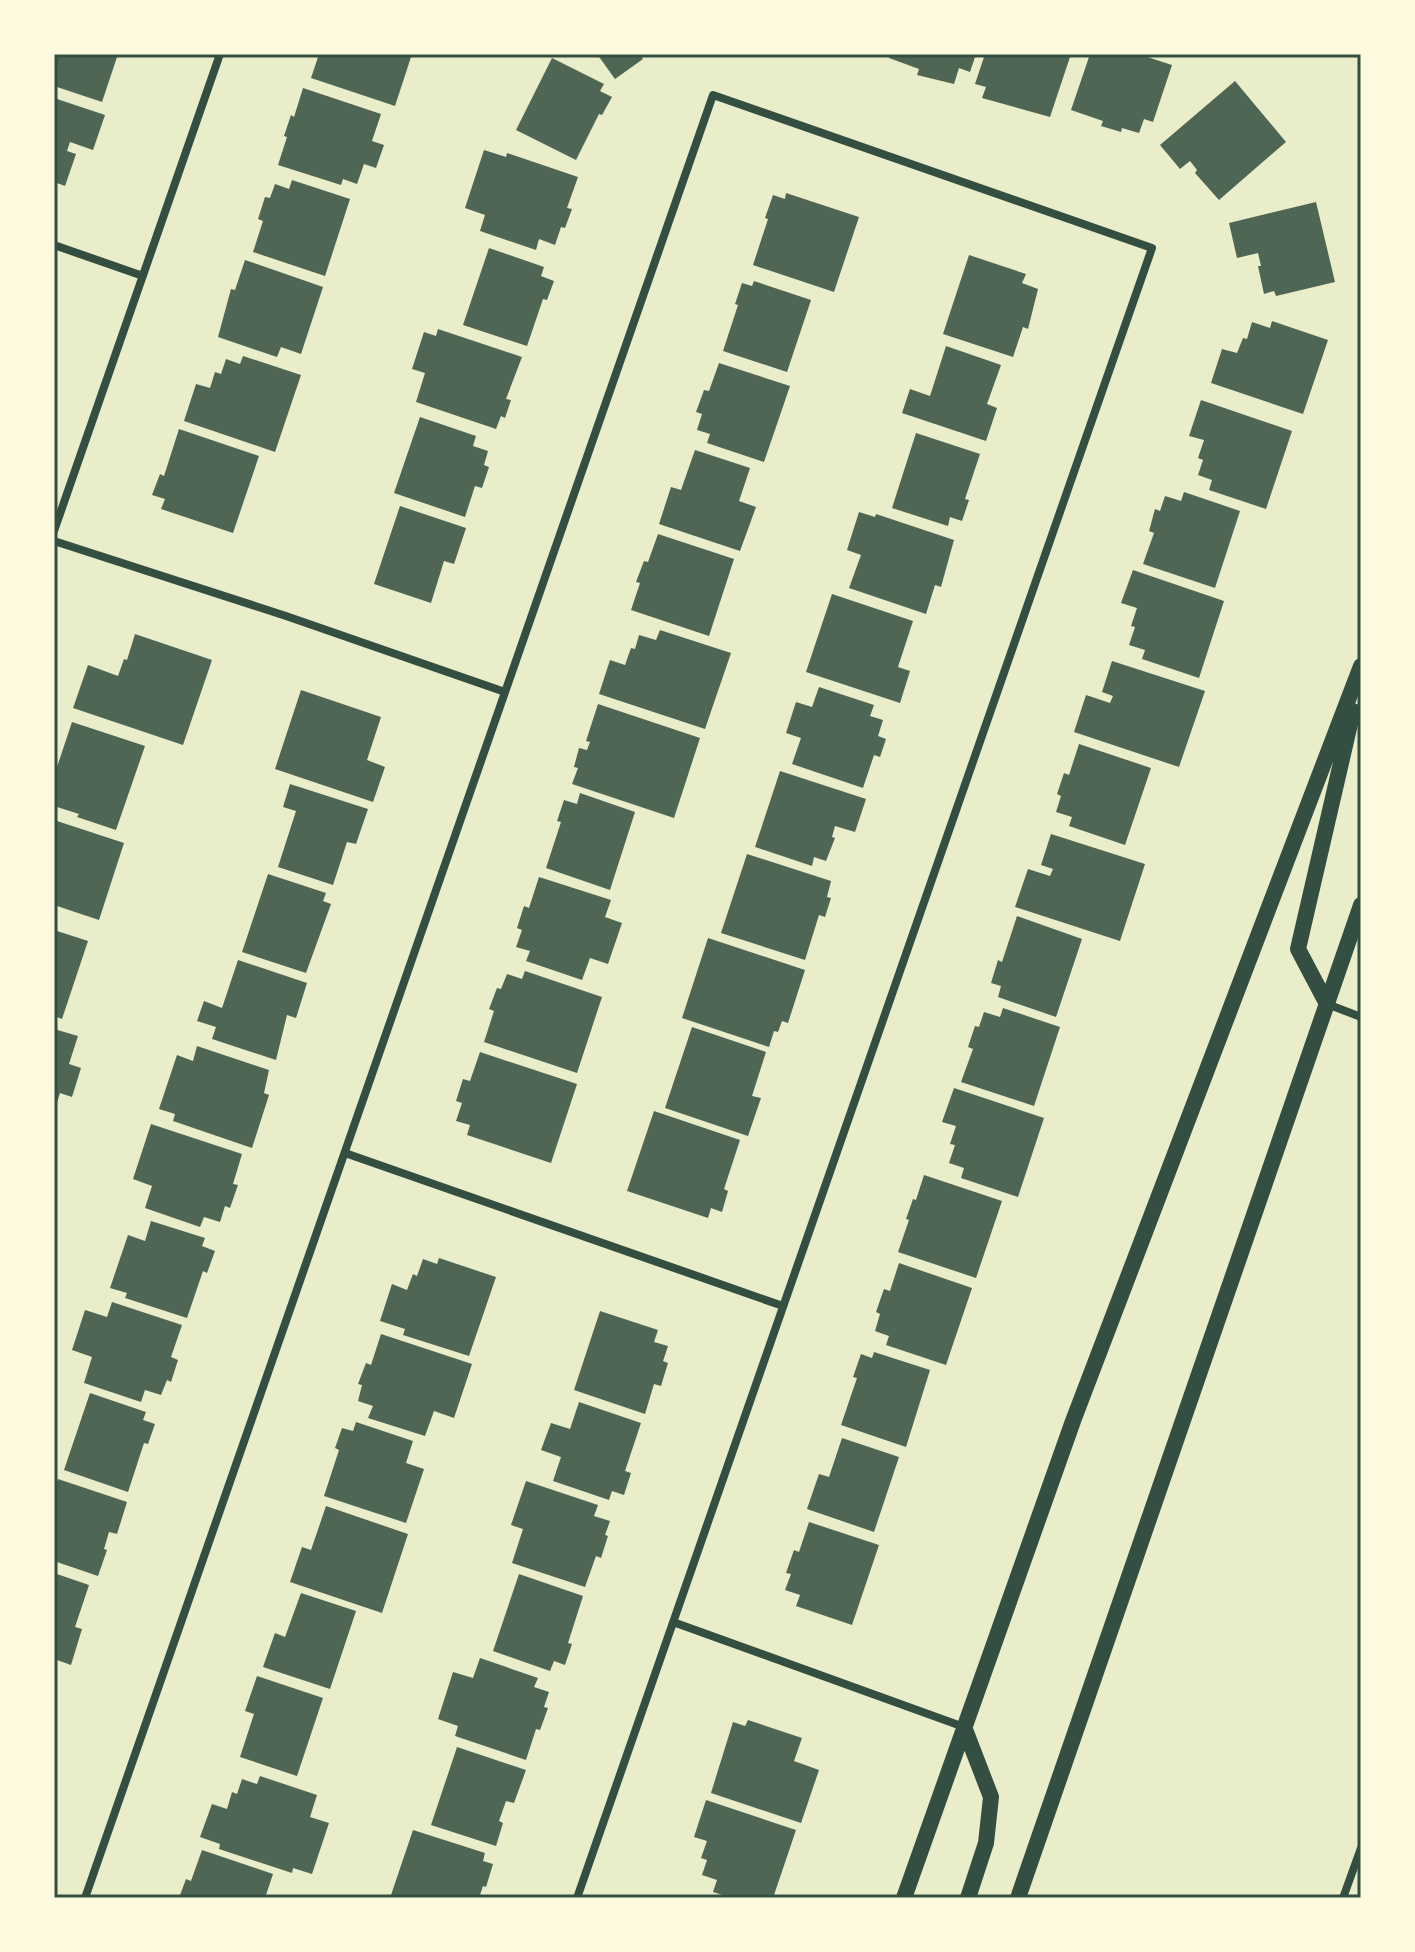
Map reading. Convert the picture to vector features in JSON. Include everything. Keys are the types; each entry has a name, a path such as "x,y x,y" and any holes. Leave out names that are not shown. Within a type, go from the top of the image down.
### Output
{"main road":[{"path":"904,1898 1073,1421 1361,666"},
{"path":"1327,1004 1298,949 1361,675"},
{"path":"1018,1898 1361,905"},
{"path":"964,1727 991,1797 986,1843 968,1898"}],"street":[{"path":"54,531 220,54"},
{"path":"85,1898 713,95 1152,248 577,1898"},
{"path":"54,245 143,276"},
{"path":"54,541 286,616 505,692"},
{"path":"1327,1004 1361,1017"},
{"path":"345,1153 783,1306"},
{"path":"673,1622 964,1727"},
{"path":"1343,1898 1361,1848"}],"building":[{"path":"54,54 118,54 102,102 54,86"},
{"path":"319,54 412,54 395,106 311,78"},
{"path":"597,54 640,54 643,59 615,79"},
{"path":"890,54 976,54 970,72 959,68 954,84 917,75 919,69 889,58"},
{"path":"985,54 1071,54 1050,117 982,98 986,87 975,84"},
{"path":"1090,54 1138,54 1172,65 1153,122 1144,119 1139,133 1101,126 1103,121 1071,110"},
{"path":"552,58 604,84 600,91 612,97 602,115 599,114 576,160 516,130"},
{"path":"1235,81 1286,142 1219,200 1195,173 1197,170 1190,161 1180,169 1160,145"},
{"path":"303,88 381,114 372,141 384,145 376,168 364,164 357,184 343,179 341,185 278,165 287,137 284,136"},
{"path":"54,98 105,115 93,150 70,142 67,151 76,154 65,186 54,182"},
{"path":"484,150 506,157 507,153 578,177 567,208 572,209 555,245 539,239 536,250 480,231 485,215 465,208"},
{"path":"292,180 350,199 325,276 253,252 263,221 258,219 265,197 270,198 275,184 289,189"},
{"path":"786,193 859,217 834,292 753,265 773,195 785,199"},
{"path":"1316,202 1335,282 1276,296 1274,291 1264,294 1258,253 1237,258 1229,223"},
{"path":"489,248 544,267 541,276 554,281 547,300 543,299 527,346 463,325"},
{"path":"969,255 1026,274 1022,283 1038,289 1028,329 1023,327 1013,357 943,334"},
{"path":"245,260 323,287 301,354 281,347 277,357 218,337 231,289 235,290"},
{"path":"754,281 811,300 787,372 723,351 742,283 752,286"},
{"path":"1272,321 1328,340 1303,414 1211,383 1222,349 1237,353 1243,338 1247,339 1252,322 1270,328"},
{"path":"438,329 522,357 506,399 511,400 505,418 501,416 496,429 416,402 425,373 412,369 424,332 436,336"},
{"path":"946,346 1001,365 987,404 997,408 986,441 902,413 910,389 930,396"},
{"path":"243,356 301,375 275,452 184,421 196,384 210,388 215,372 221,374 226,359 240,364"},
{"path":"719,363 790,386 764,462 707,443 710,434 697,430 702,414 696,412 704,390 709,391"},
{"path":"1201,400 1292,431 1266,509 1209,490 1212,480 1198,475 1203,460 1198,458 1204,440 1189,436"},
{"path":"420,417 476,436 473,446 488,451 484,465 489,467 482,488 475,486 465,517 394,493"},
{"path":"179,429 259,456 233,533 161,509 165,499 152,495 160,474 164,476"},
{"path":"916,433 980,454 965,499 969,500 962,521 950,517 948,526 892,508"},
{"path":"695,450 750,468 739,501 756,507 740,551 659,524 671,487 681,490"},
{"path":"1184,492 1240,511 1215,588 1143,564 1154,533 1149,531 1155,509 1160,511 1165,496 1181,501"},
{"path":"400,506 466,528 454,564 444,561 431,603 374,584"},
{"path":"859,512 875,517 876,514 954,540 941,587 935,585 926,614 849,588 861,555 847,550"},
{"path":"658,534 734,559 709,636 631,610 640,583 636,582 644,561 648,562"},
{"path":"1133,570 1224,601 1199,678 1142,659 1145,650 1129,645 1137,608 1121,603"},
{"path":"832,594 913,621 898,667 910,671 900,703 806,672"},
{"path":"660,630 731,653 705,729 599,694 610,660 625,665 639,635 656,640"},
{"path":"135,634 212,660 183,745 73,708 88,665 118,676"},
{"path":"1112,661 1205,691 1179,767 1074,732 1086,695 1110,703 1113,696 1102,692"},
{"path":"819,687 874,705 870,716 883,720 878,736 886,739 880,757 874,755 863,788 792,764 801,738 786,733 796,702 812,707"},
{"path":"301,690 381,717 367,760 385,767 373,802 275,769"},
{"path":"598,704 700,738 674,818 572,784 578,768 574,767 579,748 587,750 590,742 586,741"},
{"path":"72,722 145,746 116,830 54,806 54,776"},
{"path":"1079,744 1151,768 1125,845 1069,826 1072,817 1056,812 1061,796 1057,794 1064,773 1069,775"},
{"path":"780,771 866,799 855,832 835,826 832,837 835,838 826,861 814,857 812,866 755,847"},
{"path":"290,784 368,809 356,844 347,842 333,885 278,867 296,811 283,807"},
{"path":"580,793 635,812 610,890 546,868 561,822 557,821 564,800 577,804"},
{"path":"54,820 124,843 99,920 54,905"},
{"path":"1051,834 1145,864 1120,941 1015,907 1028,869 1050,876 1053,869 1041,865"},
{"path":"747,854 831,881 827,897 831,898 825,917 819,915 805,960 721,933"},
{"path":"268,874 326,893 323,901 331,904 306,973 242,952"},
{"path":"539,877 611,900 605,917 622,923 608,964 590,958 582,980 526,961 530,951 516,947 522,930 517,928 524,906 529,908"},
{"path":"1017,916 1082,939 1056,1017 998,997 1001,986 991,983 998,960 1002,962"},
{"path":"54,930 88,941 62,1019 54,1016"},
{"path":"708,938 805,970 788,1023 782,1021 778,1032 774,1031 769,1047 682,1018"},
{"path":"238,960 307,983 296,1018 287,1015 276,1060 212,1039 216,1027 197,1021 204,1001 222,1008"},
{"path":"525,971 602,997 577,1073 484,1042 494,1011 489,1009 497,988 501,989 507,974 522,979"},
{"path":"1003,1008 1060,1027 1034,1106 961,1082 973,1049 968,1047 975,1026 979,1027 984,1012 1000,1017"},
{"path":"692,1027 766,1052 752,1096 761,1098 748,1136 665,1108"},
{"path":"54,1029 78,1036 69,1064 81,1068 72,1097 60,1093 55,1109"},
{"path":"197,1046 269,1070 264,1093 269,1095 252,1148 173,1121 175,1114 159,1109 177,1055 193,1061"},
{"path":"480,1052 577,1084 551,1163 467,1135 470,1125 456,1121 462,1103 456,1101 463,1079 470,1081"},
{"path":"954,1088 1044,1118 1018,1197 961,1178 964,1168 949,1163 955,1145 950,1144 956,1126 942,1122"},
{"path":"654,1111 740,1140 724,1189 728,1191 722,1212 711,1208 708,1218 627,1191"},
{"path":"151,1124 242,1154 233,1184 238,1185 230,1208 225,1206 220,1222 204,1217 200,1227 145,1208 152,1186 133,1179"},
{"path":"924,1175 1002,1201 976,1278 898,1252 909,1220 906,1219"},
{"path":"151,1221 205,1238 202,1246 215,1251 207,1273 203,1271 187,1318 125,1298 127,1293 110,1288 128,1235 145,1241"},
{"path":"439,1258 496,1277 469,1356 403,1335 405,1329 380,1321 392,1284 407,1290 413,1274 417,1276 423,1259 437,1264"},
{"path":"899,1263 972,1288 946,1365 886,1345 889,1336 875,1331 880,1314 876,1312 884,1289 890,1291"},
{"path":"112,1302 182,1325 171,1357 178,1360 171,1382 167,1380 161,1395 145,1390 141,1402 84,1383 92,1357 72,1350 85,1310 107,1317"},
{"path":"600,1311 658,1330 654,1342 668,1346 663,1361 668,1363 661,1386 654,1384 645,1414 574,1390"},
{"path":"381,1334 472,1364 454,1418 434,1411 425,1436 368,1418 373,1406 358,1401 362,1385 358,1384 366,1363 371,1365"},
{"path":"874,1352 930,1370 906,1447 841,1425 857,1378 853,1377 861,1354 872,1358"},
{"path":"90,1393 146,1412 143,1420 155,1424 148,1444 144,1443 128,1492 64,1470"},
{"path":"579,1402 641,1423 625,1471 631,1473 624,1495 612,1491 609,1500 553,1481 561,1457 541,1450 551,1423 570,1429"},
{"path":"356,1422 413,1441 406,1463 424,1469 406,1523 324,1496 339,1450 335,1448 342,1428 353,1431"},
{"path":"842,1438 899,1457 874,1532 807,1509 819,1474 829,1477"},
{"path":"58,1479 127,1502 117,1534 109,1532 104,1549 107,1550 98,1576 54,1561 54,1491"},
{"path":"526,1481 598,1505 594,1516 610,1521 601,1558 596,1556 585,1587 512,1563 523,1529 511,1525"},
{"path":"326,1506 408,1534 382,1613 290,1582 302,1547 311,1550"},
{"path":"809,1522 879,1545 852,1625 796,1606 800,1595 785,1590 791,1574 786,1573 794,1550 799,1552"},
{"path":"54,1573 89,1585 75,1627 82,1629 71,1665 54,1659"},
{"path":"519,1574 583,1596 568,1643 572,1644 565,1665 554,1661 550,1671 493,1651"},
{"path":"301,1593 356,1611 330,1689 263,1667 275,1633 285,1637"},
{"path":"480,1658 538,1678 534,1687 549,1692 544,1707 548,1708 540,1730 536,1729 526,1760 455,1736 458,1726 438,1719 453,1672 473,1678"},
{"path":"257,1676 323,1698 297,1776 240,1757 254,1714 245,1711"},
{"path":"748,1720 802,1738 794,1761 819,1770 801,1823 711,1793 733,1722 745,1726"},
{"path":"457,1747 526,1770 514,1803 506,1801 499,1821 503,1823 496,1846 431,1825"},
{"path":"260,1776 317,1795 310,1817 329,1823 312,1874 293,1868 292,1873 219,1849 220,1844 200,1837 212,1804 227,1809 232,1792 237,1794 242,1779 257,1784"},
{"path":"706,1800 796,1830 773,1898 732,1898 713,1892 717,1880 702,1875 707,1860 701,1858 707,1841 694,1837"},
{"path":"413,1830 485,1853 483,1861 493,1864 479,1898 390,1898"},
{"path":"202,1850 273,1874 265,1898 179,1898 186,1879 191,1881"}]}
